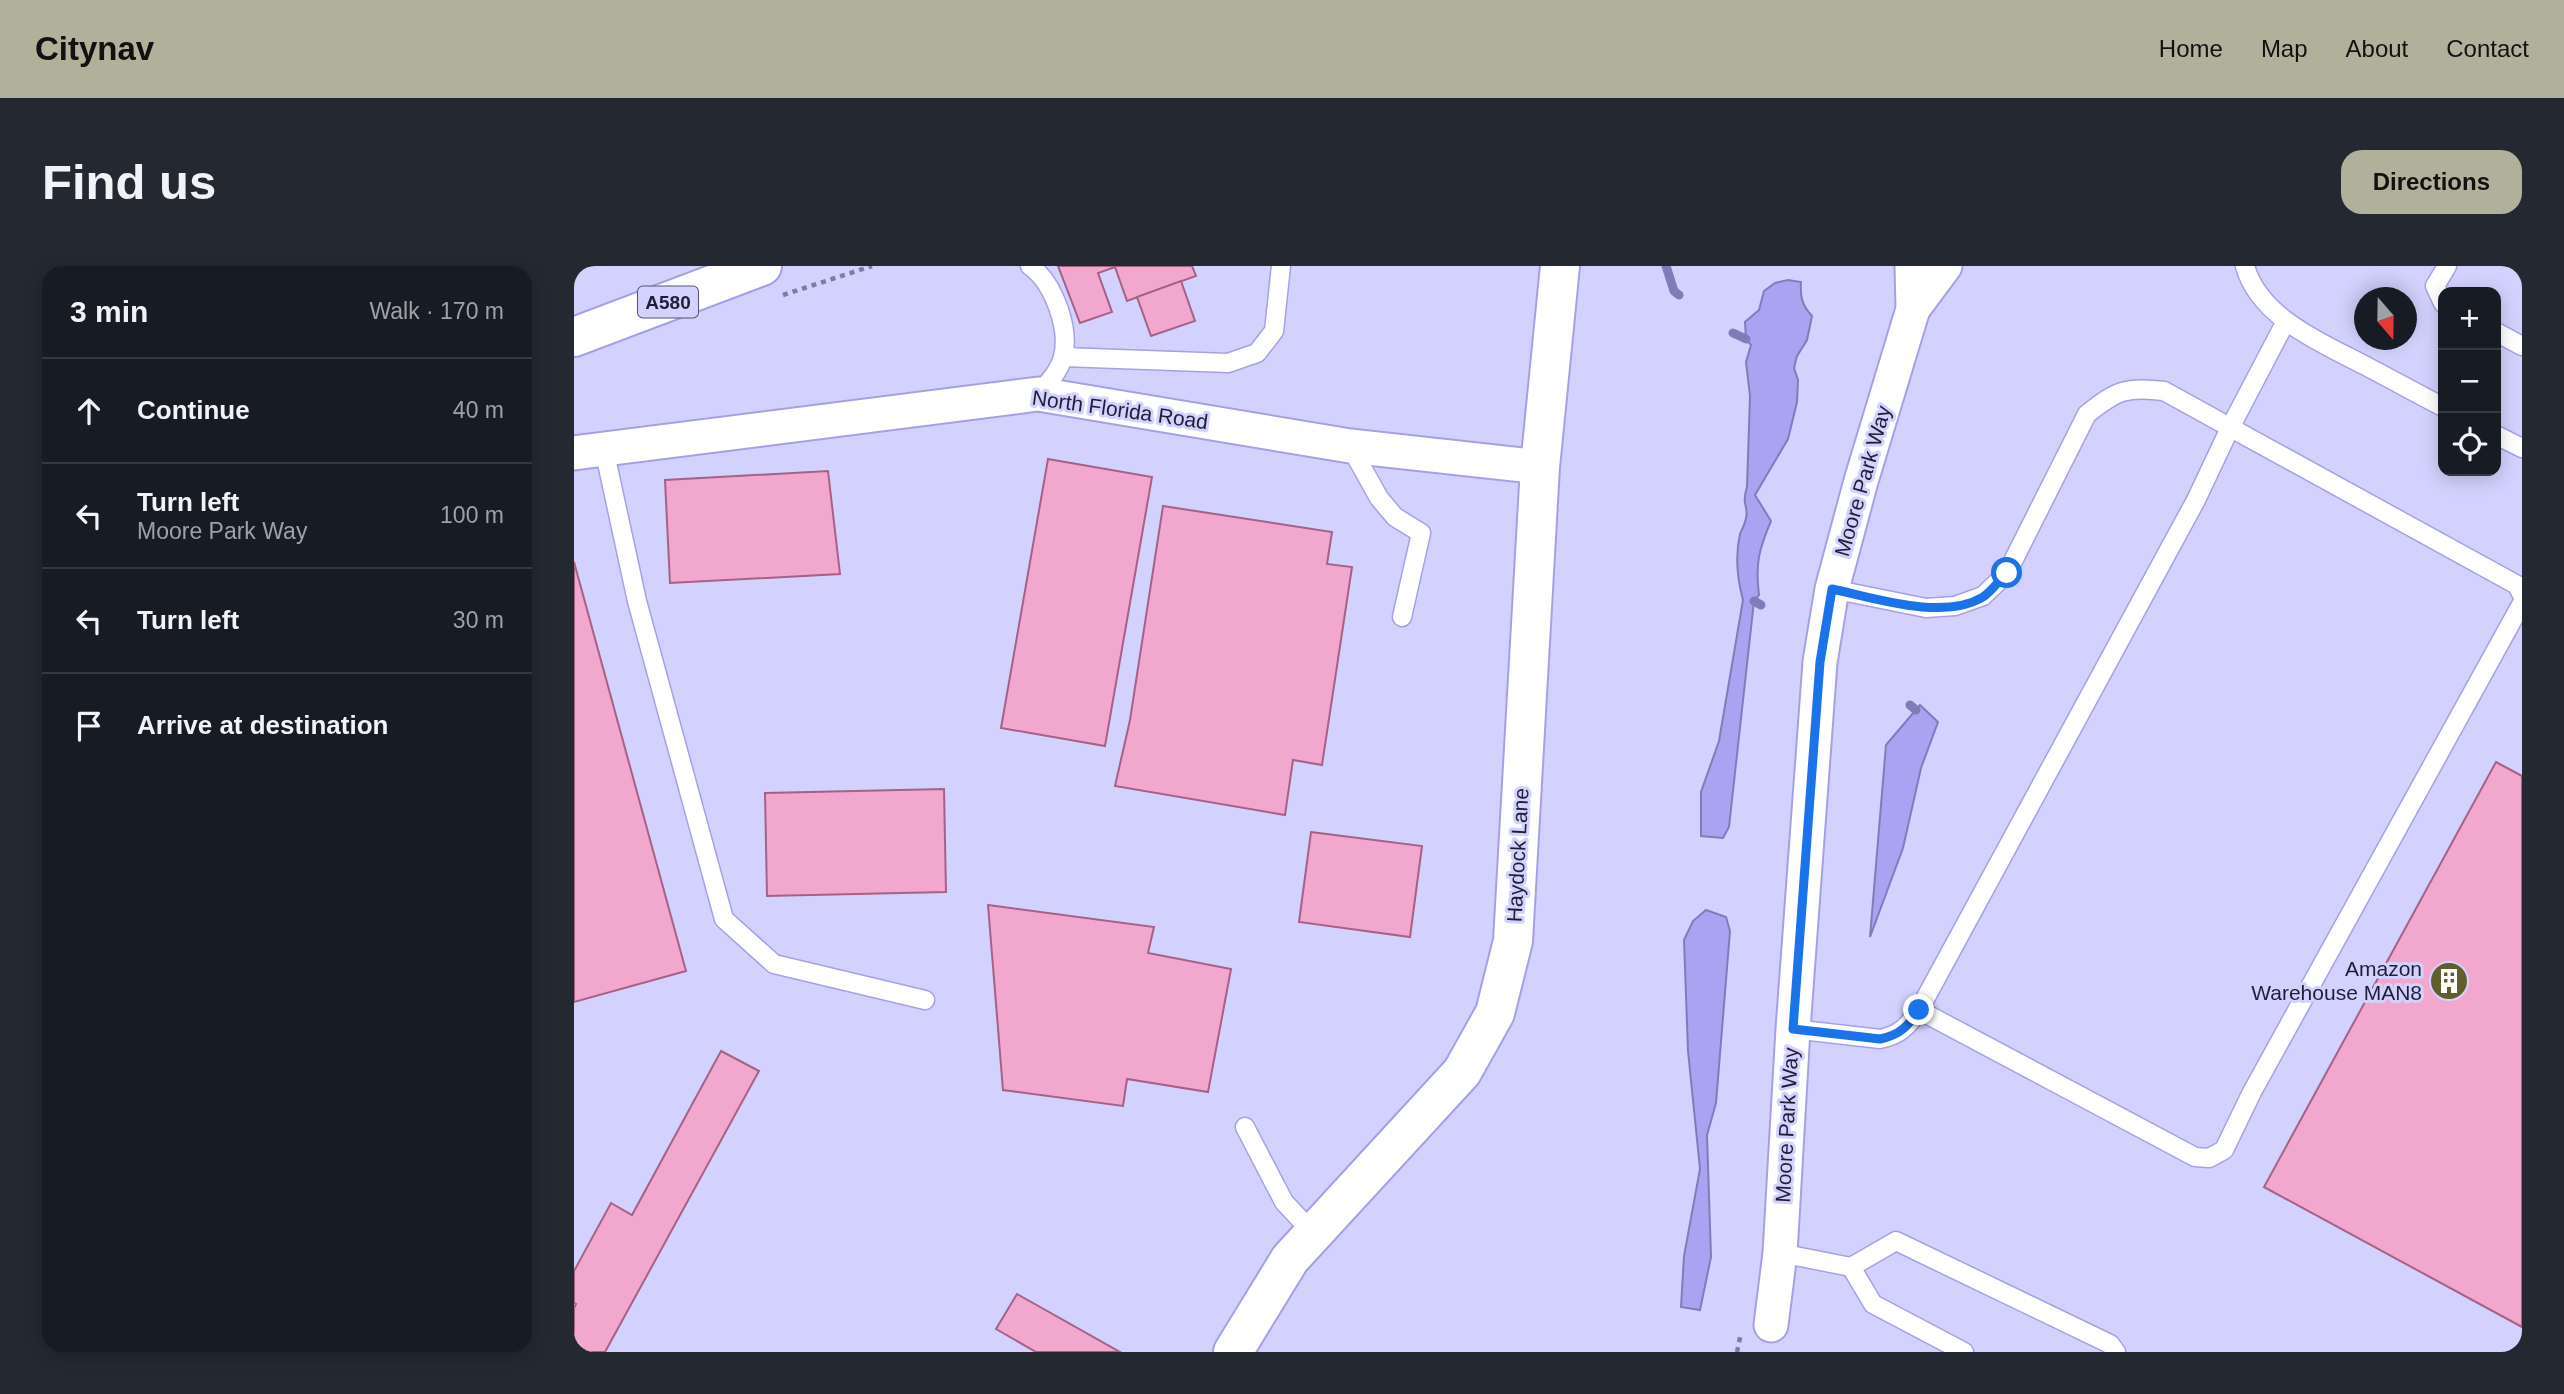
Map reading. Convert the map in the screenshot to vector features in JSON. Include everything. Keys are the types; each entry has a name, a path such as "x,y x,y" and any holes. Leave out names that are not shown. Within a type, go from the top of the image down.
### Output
{"main road":[{"name":"A580","path":"574,337 762,266"},
{"name":"Haydock Lane","path":"1233,1352 1290,1259 1462,1072 1495,1013 1513,941 1540,467 1560,266"}],"street":[{"name":"Moore Park Way","path":"1771,1325 1780,1253 1793,1029 1820,662 1832,589 1861,481 1913,309 1912,266"},
{"name":"Moore Park Way","path":"1913,309 1945,266"},
{"name":"North Florida Road","path":"589,451 1038,394 1350,446 1540,467"}],"lane":[{"path":"1030,266 1056,302 1064,328 1063,357 1054,377 1038,394"},
{"path":"1063,357 1228,363 1258,353 1274,331 1281,266"},
{"path":"2245,266 2260,295 2286,321 2438,404"},
{"path":"2438,292 2435,286 2447,266"},
{"path":"1793,1029 1880,1039 1894,1036 1906,1028 1919,1010 2196,500 2286,321"},
{"path":"2501,335 2522,346"},
{"path":"1832,589 1926,608 1955,606 1983,596 2007,573 2087,414 2110,396 2137,387 2164,391 2517,585 2522,595"},
{"path":"2501,438 2522,448"},
{"path":"1350,446 1379,498 1395,517 1421,533 1402,617"},
{"path":"589,451 637,601 723,919 774,964 925,1000"},
{"path":"1919,1010 2195,1157 2209,1158 2224,1150 2252,1092 2522,603"},
{"path":"1245,1127 1284,1202 1313,1233"},
{"path":"1780,1253 1851,1267 1896,1241 2110,1344 2116,1352"},
{"path":"1851,1267 1872,1304 1964,1352"}],"shaded area":[{"path":"1788,280 1801,282 1802,301 1812,316 1807,340 1797,356 1794,368 1798,380 1797,402 1788,439 1755,495 1771,521 1759,557 1759,595 1754,601 1729,827 1723,838 1701,836 1701,792 1719,741 1743,600 1737,559 1738,542 1747,514 1745,498 1750,396 1746,362 1751,345 1746,339 1745,322 1759,310 1764,291 1775,283"},
{"path":"1920,705 1938,722 1921,768 1903,848 1870,937 1886,745"},
{"path":"1706,910 1726,917 1730,931 1716,1103 1707,1135 1711,1257 1700,1310 1681,1307 1684,1256 1700,1169 1688,1051 1684,940 1693,921"}],"building":[{"path":"1058,266 1192,266 1196,276 1127,301 1115,267 1098,273 1112,312 1080,323"},
{"path":"1181,281 1195,321 1151,336 1137,297"},
{"path":"1048,459 1152,477 1105,746 1001,728"},
{"path":"828,471 840,574 670,583 665,480"},
{"path":"1163,506 1332,532 1327,564 1352,567 1322,765 1293,760 1285,815 1115,786 1130,720"},
{"path":"574,562 686,971 574,1002"},
{"name":"Amazon Warehouse MAN8","path":"2496,762 2522,776 2522,1327 2264,1187"},
{"path":"944,789 946,892 767,896 765,793"},
{"path":"1311,832 1422,846 1410,937 1299,922"},
{"path":"988,905 1154,927 1148,953 1231,969 1208,1092 1127,1079 1123,1106 1003,1090"},
{"path":"721,1051 759,1071 605,1352 574,1352 574,1271 611,1203 632,1215"},
{"path":"1017,1294 1120,1352 1036,1352 996,1329"}],"waterway":[{"path":"1666,266 1674,291 1679,295"},
{"path":"1733,333 1746,339"},
{"path":"1754,601 1761,605"},
{"path":"1910,705 1916,710"}],"place":[{"name":"Amazon Warehouse MAN8","path":"2449,981"}],"route":[{"path":"1919,1010 1906,1028 1894,1036 1880,1039 1793,1029 1820,662 1832,589 1926,608 1955,606 1983,596 2007,573"}]}
